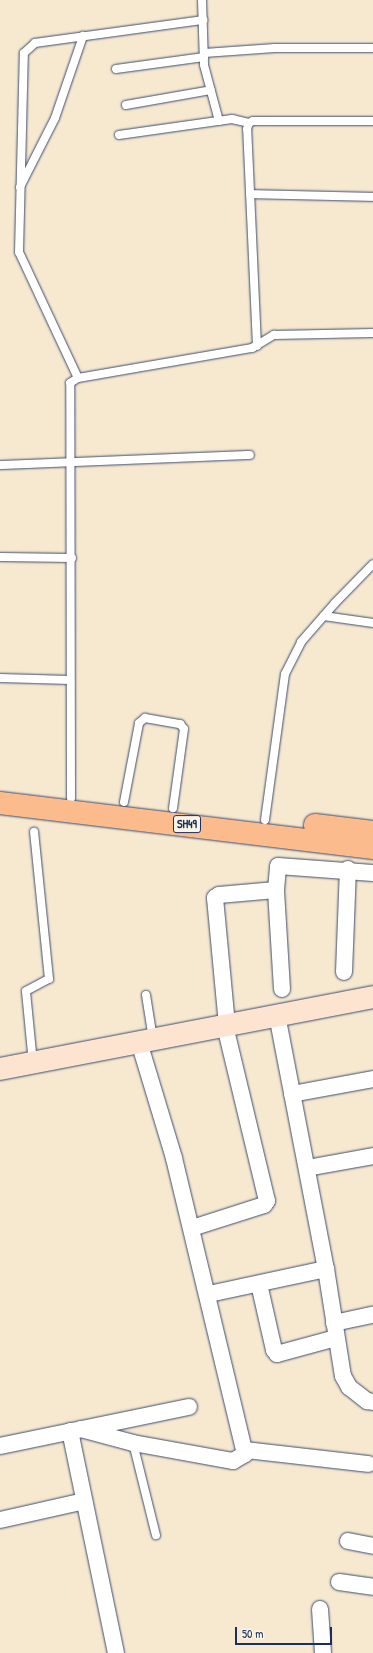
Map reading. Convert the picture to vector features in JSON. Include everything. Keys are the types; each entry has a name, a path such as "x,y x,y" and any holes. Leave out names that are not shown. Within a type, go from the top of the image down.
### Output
{"main road":[{"name":"SH49","path":"0,788 71,798 124,802 373,832"},
{"name":"SH49","path":"0,803 373,848"}],"street":[{"path":"282,989 276,869 281,865 348,869 373,873"},
{"path":"344,972 348,869"},
{"path":"192,1228 264,1205 267,1201 226,1025 215,898 219,894 276,890"},
{"path":"0,1069 373,997"},
{"path":"277,1016 326,1269 335,1331 345,1382 367,1401 373,1402"},
{"path":"75,1430 133,1443 234,1461 243,1458 246,1450 146,1041"},
{"path":"292,1094 373,1079"},
{"path":"307,1168 373,1156"},
{"path":"209,1294 326,1269"},
{"path":"259,1284 274,1350 278,1354 373,1315"},
{"path":"0,1446 189,1407"},
{"path":"75,1430 84,1501 116,1653"},
{"path":"246,1450 368,1464"},
{"path":"0,1520 84,1501"},
{"path":"348,1541 373,1546"},
{"path":"339,1582 373,1587"},
{"path":"320,1609 323,1653"}],"lane":[{"path":"202,0 204,55 219,120"},
{"path":"78,378 20,252 19,189 24,53 35,43 203,20"},
{"path":"19,189 58,112 83,36"},
{"path":"116,69 204,55 275,48 373,48"},
{"path":"126,105 211,90"},
{"path":"119,135 219,120 232,119 249,124"},
{"path":"257,346 247,129 249,124 253,121 373,121"},
{"path":"250,194 373,197"},
{"path":"71,798 70,680 72,462 68,387 70,383 78,378 257,346 274,335 373,333"},
{"path":"0,465 250,455"},
{"path":"0,557 72,558"},
{"path":"265,820 285,674 301,642 373,564"},
{"path":"324,616 373,623"},
{"path":"0,678 70,680"},
{"path":"124,802 139,723 145,718 180,724 184,729 173,808"},
{"path":"33,1063 26,991 49,979 34,832"},
{"path":"146,995 146,1041"},
{"path":"133,1443 156,1535"}]}
